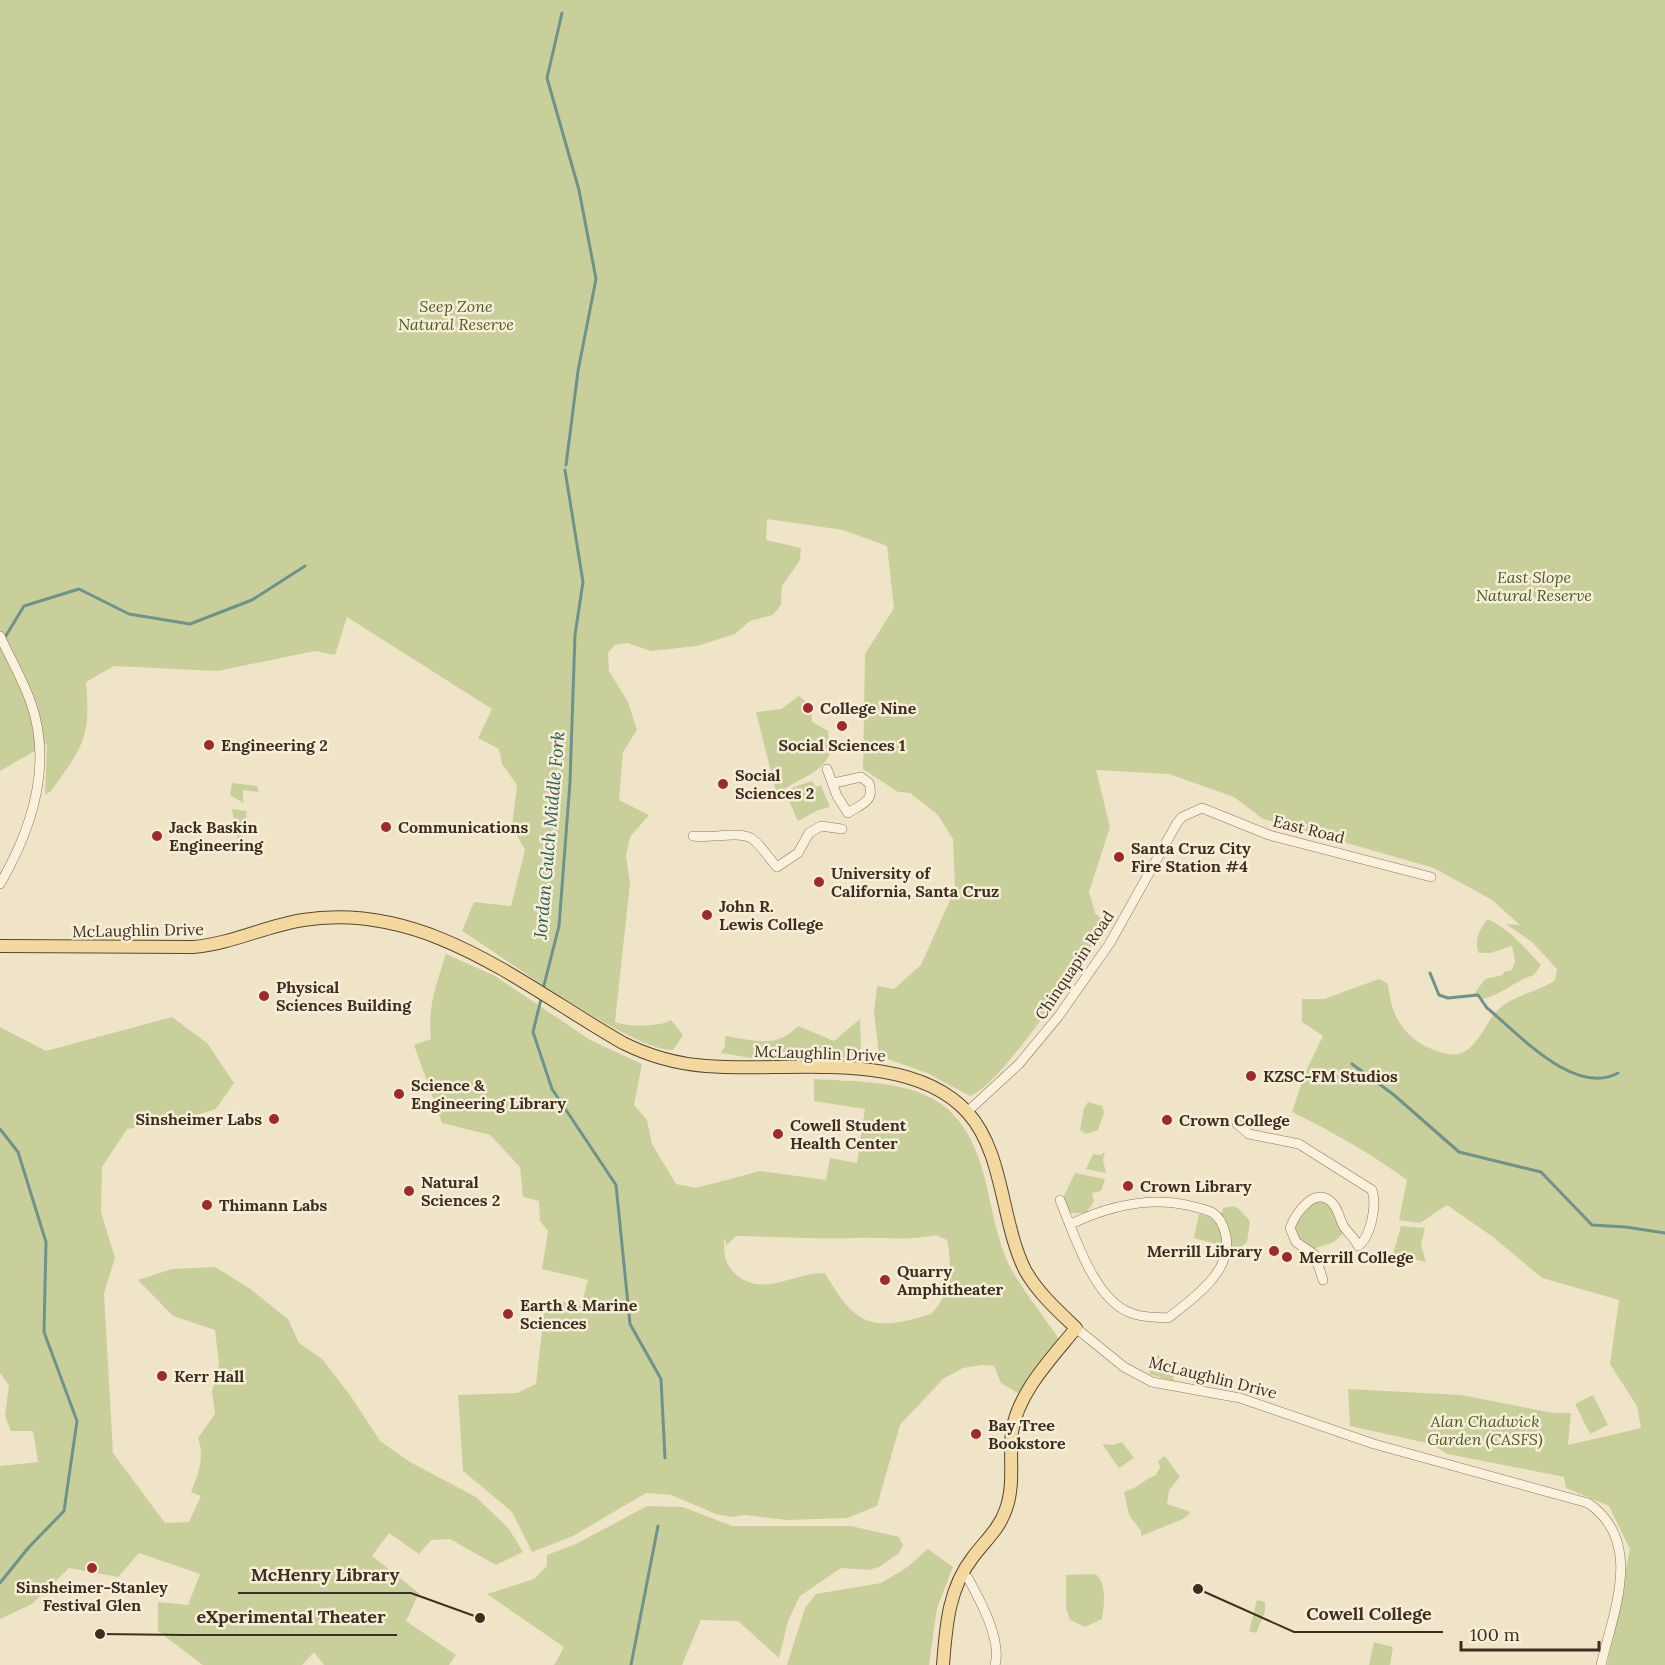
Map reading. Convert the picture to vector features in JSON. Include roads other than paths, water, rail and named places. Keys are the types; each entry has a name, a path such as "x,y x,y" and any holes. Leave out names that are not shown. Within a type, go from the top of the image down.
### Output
{"main road":[{"name":"McLaughlin Drive","path":"0,946 201,947 304,920 336,918 378,921 421,930 457,944 637,1050 692,1064 881,1071 905,1074 933,1086 967,1112 983,1136 990,1153 1025,1269 1045,1298 1076,1328"},
{"path":"943,1665 947,1616 956,1589 972,1557 1000,1523 1008,1503 1012,1432 1017,1414 1028,1391 1076,1328"}],"street":[{"path":"0,636 31,702 36,719 40,758 32,818 18,852 0,884"},
{"path":"827,769 837,796 848,813 868,802 872,792 866,779 856,776 834,783"},
{"name":"East Road","path":"1182,817 1202,808 1269,835 1431,877"},
{"name":"Chinquapin Road","path":"967,1112 1040,1040 1110,943 1169,836 1182,817"},
{"path":"693,836 709,838 740,836 752,839 777,867 798,854 809,833 821,826 842,829"},
{"path":"1237,1124 1249,1134 1299,1144 1369,1186 1374,1194 1365,1239 1358,1246 1330,1201 1320,1197 1307,1202 1290,1228 1296,1242 1315,1254 1323,1280"},
{"path":"1060,1200 1095,1281 1111,1301 1130,1313 1140,1316 1168,1317 1175,1312 1205,1287 1225,1260 1228,1248 1223,1226 1213,1213 1178,1203 1146,1202 1113,1207 1071,1224"},
{"name":"McLaughlin Drive","path":"1076,1328 1124,1367 1152,1382 1248,1401 1374,1444 1588,1503 1606,1518 1622,1553 1620,1578 1601,1665"},
{"path":"968,1578 989,1620 997,1658 995,1665"}],"waterway":[{"name":"Jordan Gulch Middle Fork","path":"562,13 547,78 579,190 596,279 578,371 566,465"},
{"name":"Jordan Gulch Middle Fork","path":"543,989 559,926 570,782 575,635 583,582 565,470"},
{"path":"4,639 24,606 79,589 129,614 190,624 252,600 305,566"},
{"path":"1430,973 1439,995 1448,998 1478,995 1487,1008 1530,1046 1565,1070 1583,1076 1601,1078 1618,1073"},
{"name":"Jordan Gulch Middle Fork","path":"542,995 533,1032 552,1089 616,1185 630,1324 661,1379 665,1458"},
{"path":"1352,1064 1394,1095 1459,1152 1541,1172 1592,1225 1665,1233"},
{"path":"0,1129 18,1152 46,1242 44,1332 77,1421 64,1511 29,1547 0,1583"},
{"name":"Jordan Gulch Middle Fork","path":"631,1665 658,1526"}],"place":[{"name":"College Nine","path":"808,708"},
{"name":"Social Sciences 1","path":"842,726"},
{"name":"Engineering 2","path":"209,745"},
{"name":"Social Sciences 2","path":"723,784"},
{"name":"Communications","path":"386,827"},
{"name":"Jack Baskin Engineering","path":"157,836"},
{"name":"Santa Cruz City Fire Station #4","path":"1119,857"},
{"name":"University of California, Santa Cruz","path":"819,882"},
{"name":"John R. Lewis College","path":"707,915"},
{"name":"Physical Sciences Building","path":"264,996"},
{"name":"KZSC-FM Studios","path":"1251,1076"},
{"name":"Science & Engineering Library","path":"399,1094"},
{"name":"Sinsheimer Labs","path":"274,1119"},
{"name":"Crown College","path":"1167,1120"},
{"name":"Cowell Student Health Center","path":"778,1134"},
{"name":"Crown Library","path":"1128,1186"},
{"name":"Natural Sciences 2","path":"409,1191"},
{"name":"Thimann Labs","path":"207,1205"},
{"name":"Merrill Library","path":"1274,1251"},
{"name":"Merrill College","path":"1287,1257"},
{"name":"Quarry Amphitheater","path":"885,1280"},
{"name":"Earth & Marine Sciences","path":"508,1314"},
{"name":"Kerr Hall","path":"162,1376"},
{"name":"Bay Tree Bookstore","path":"976,1434"},
{"name":"Sinsheimer-Stanley Festival Glen","path":"92,1568"},
{"name":"Cowell College","path":"1198,1589"},
{"name":"McHenry Library","path":"480,1618"},
{"name":"eXperimental Theater","path":"100,1634"}],"park label":[{"name":"Seep Zone Natural Reserve","path":"456,315"},
{"name":"East Slope Natural Reserve","path":"1534,586"},
{"name":"Alan Chadwick Garden (CASFS)","path":"1485,1430"}]}
